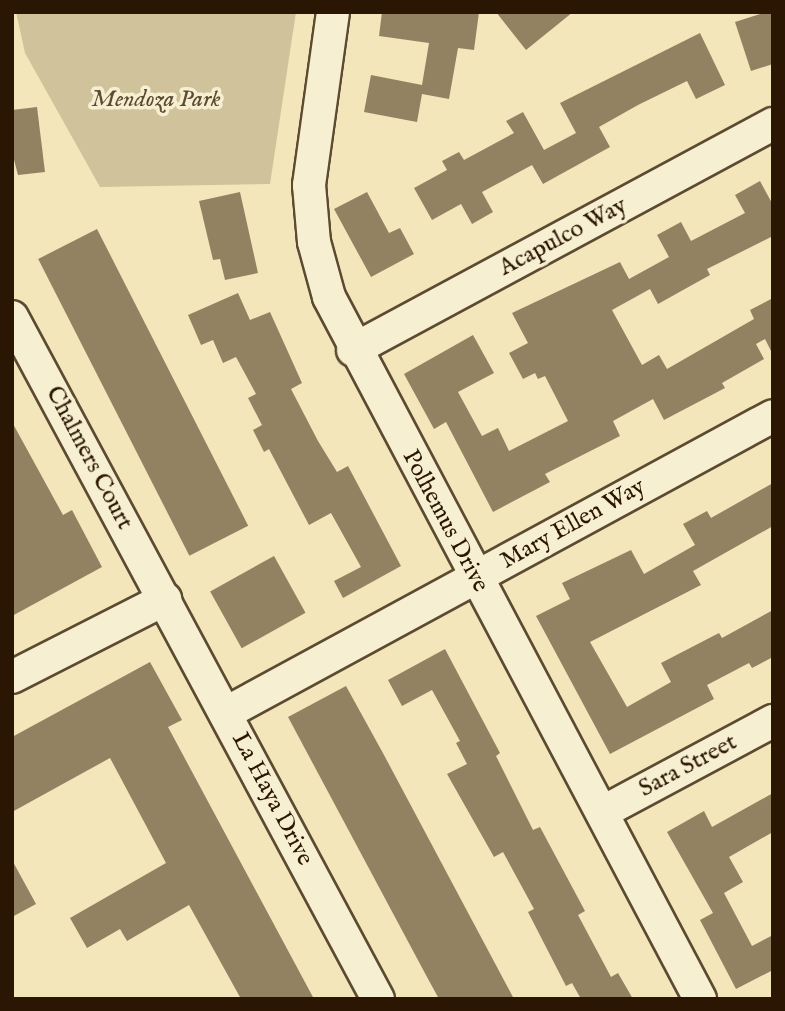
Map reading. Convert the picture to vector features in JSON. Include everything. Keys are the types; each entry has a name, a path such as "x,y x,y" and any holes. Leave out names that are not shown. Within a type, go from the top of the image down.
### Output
{"street":[{"name":"Polhemus Drive","path":"333,12 311,156 310,213 320,270 353,350 603,812 699,999"},
{"name":"Acapulco Way","path":"353,350 773,124"},
{"name":"Chalmers Court","path":"12,317 165,599"},
{"name":"Mary Ellen Way","path":"226,713 773,416"},
{"path":"12,677 165,599"},
{"name":"La Haya Drive","path":"165,599 378,999"},
{"name":"Sara Street","path":"603,812 773,721"}],"green space":[{"name":"Mendoza Park","path":"16,12 296,12 270,184 100,187 25,53"}],"building":[{"path":"382,12 479,12 474,50 458,48 449,99 422,94 417,122 364,112 371,75 422,85 429,43 379,36"},
{"path":"496,12 573,12 526,50"},
{"path":"773,12 773,64 751,71 735,22"},
{"path":"700,33 725,85 696,99 687,81 638,105 599,127 610,147 543,184 532,165 482,192 493,212 472,224 461,204 432,220 414,188 447,170 442,161 459,152 464,160 514,133 506,121 523,112 544,150 576,133 560,103"},
{"path":"37,107 45,172 18,175 12,152 12,110"},
{"path":"760,181 773,205 773,236 707,269 710,275 658,304 650,289 612,310 642,365 659,355 667,369 754,319 750,310 773,298 773,355 765,339 756,344 764,359 722,383 725,388 664,420 653,399 613,421 620,436 545,474 550,482 493,512 446,422 434,429 404,374 473,335 494,373 458,392 482,436 498,428 509,451 568,421 545,376 538,379 535,373 523,379 509,353 528,343 512,313 620,262 629,279 669,257 657,235 681,222 691,241 745,213 735,195"},
{"path":"240,192 258,273 225,280 220,259 213,260 199,201"},
{"path":"367,192 389,233 400,228 414,254 371,277 334,209"},
{"path":"97,229 248,526 189,556 38,259"},
{"path":"238,293 250,320 270,312 302,383 291,389 337,472 348,466 401,566 343,598 334,581 361,567 331,513 309,525 269,449 264,452 253,430 262,425 248,398 256,394 236,357 223,363 213,340 201,345 188,315"},
{"path":"12,422 63,515 72,510 102,567 12,616"},
{"path":"773,483 773,526 693,571 701,585 590,642 627,707 671,682 661,663 719,633 722,638 773,610 773,657 752,668 749,663 707,685 714,699 610,754 536,616 570,599 562,583 631,550 644,574 695,545 683,524 707,511 711,518"},
{"path":"274,556 306,613 242,648 210,591"},
{"path":"445,649 500,753 496,756 533,830 540,827 585,911 578,915 611,977 618,973 633,999 581,999 572,983 566,986 528,912 534,909 503,852 494,857 447,774 467,764 456,743 460,741 432,690 402,706 388,680"},
{"path":"150,662 182,720 168,727 314,999 241,999 189,905 127,941 120,929 87,948 70,918 166,863 110,758 12,812 12,737"},
{"path":"346,686 514,999 439,999 427,977 288,717"},
{"path":"773,793 773,832 729,857 743,882 724,893 752,946 773,935 773,970 736,989 700,920 713,913 667,832 704,811 712,827"},
{"path":"12,860 36,904 12,917"}]}
